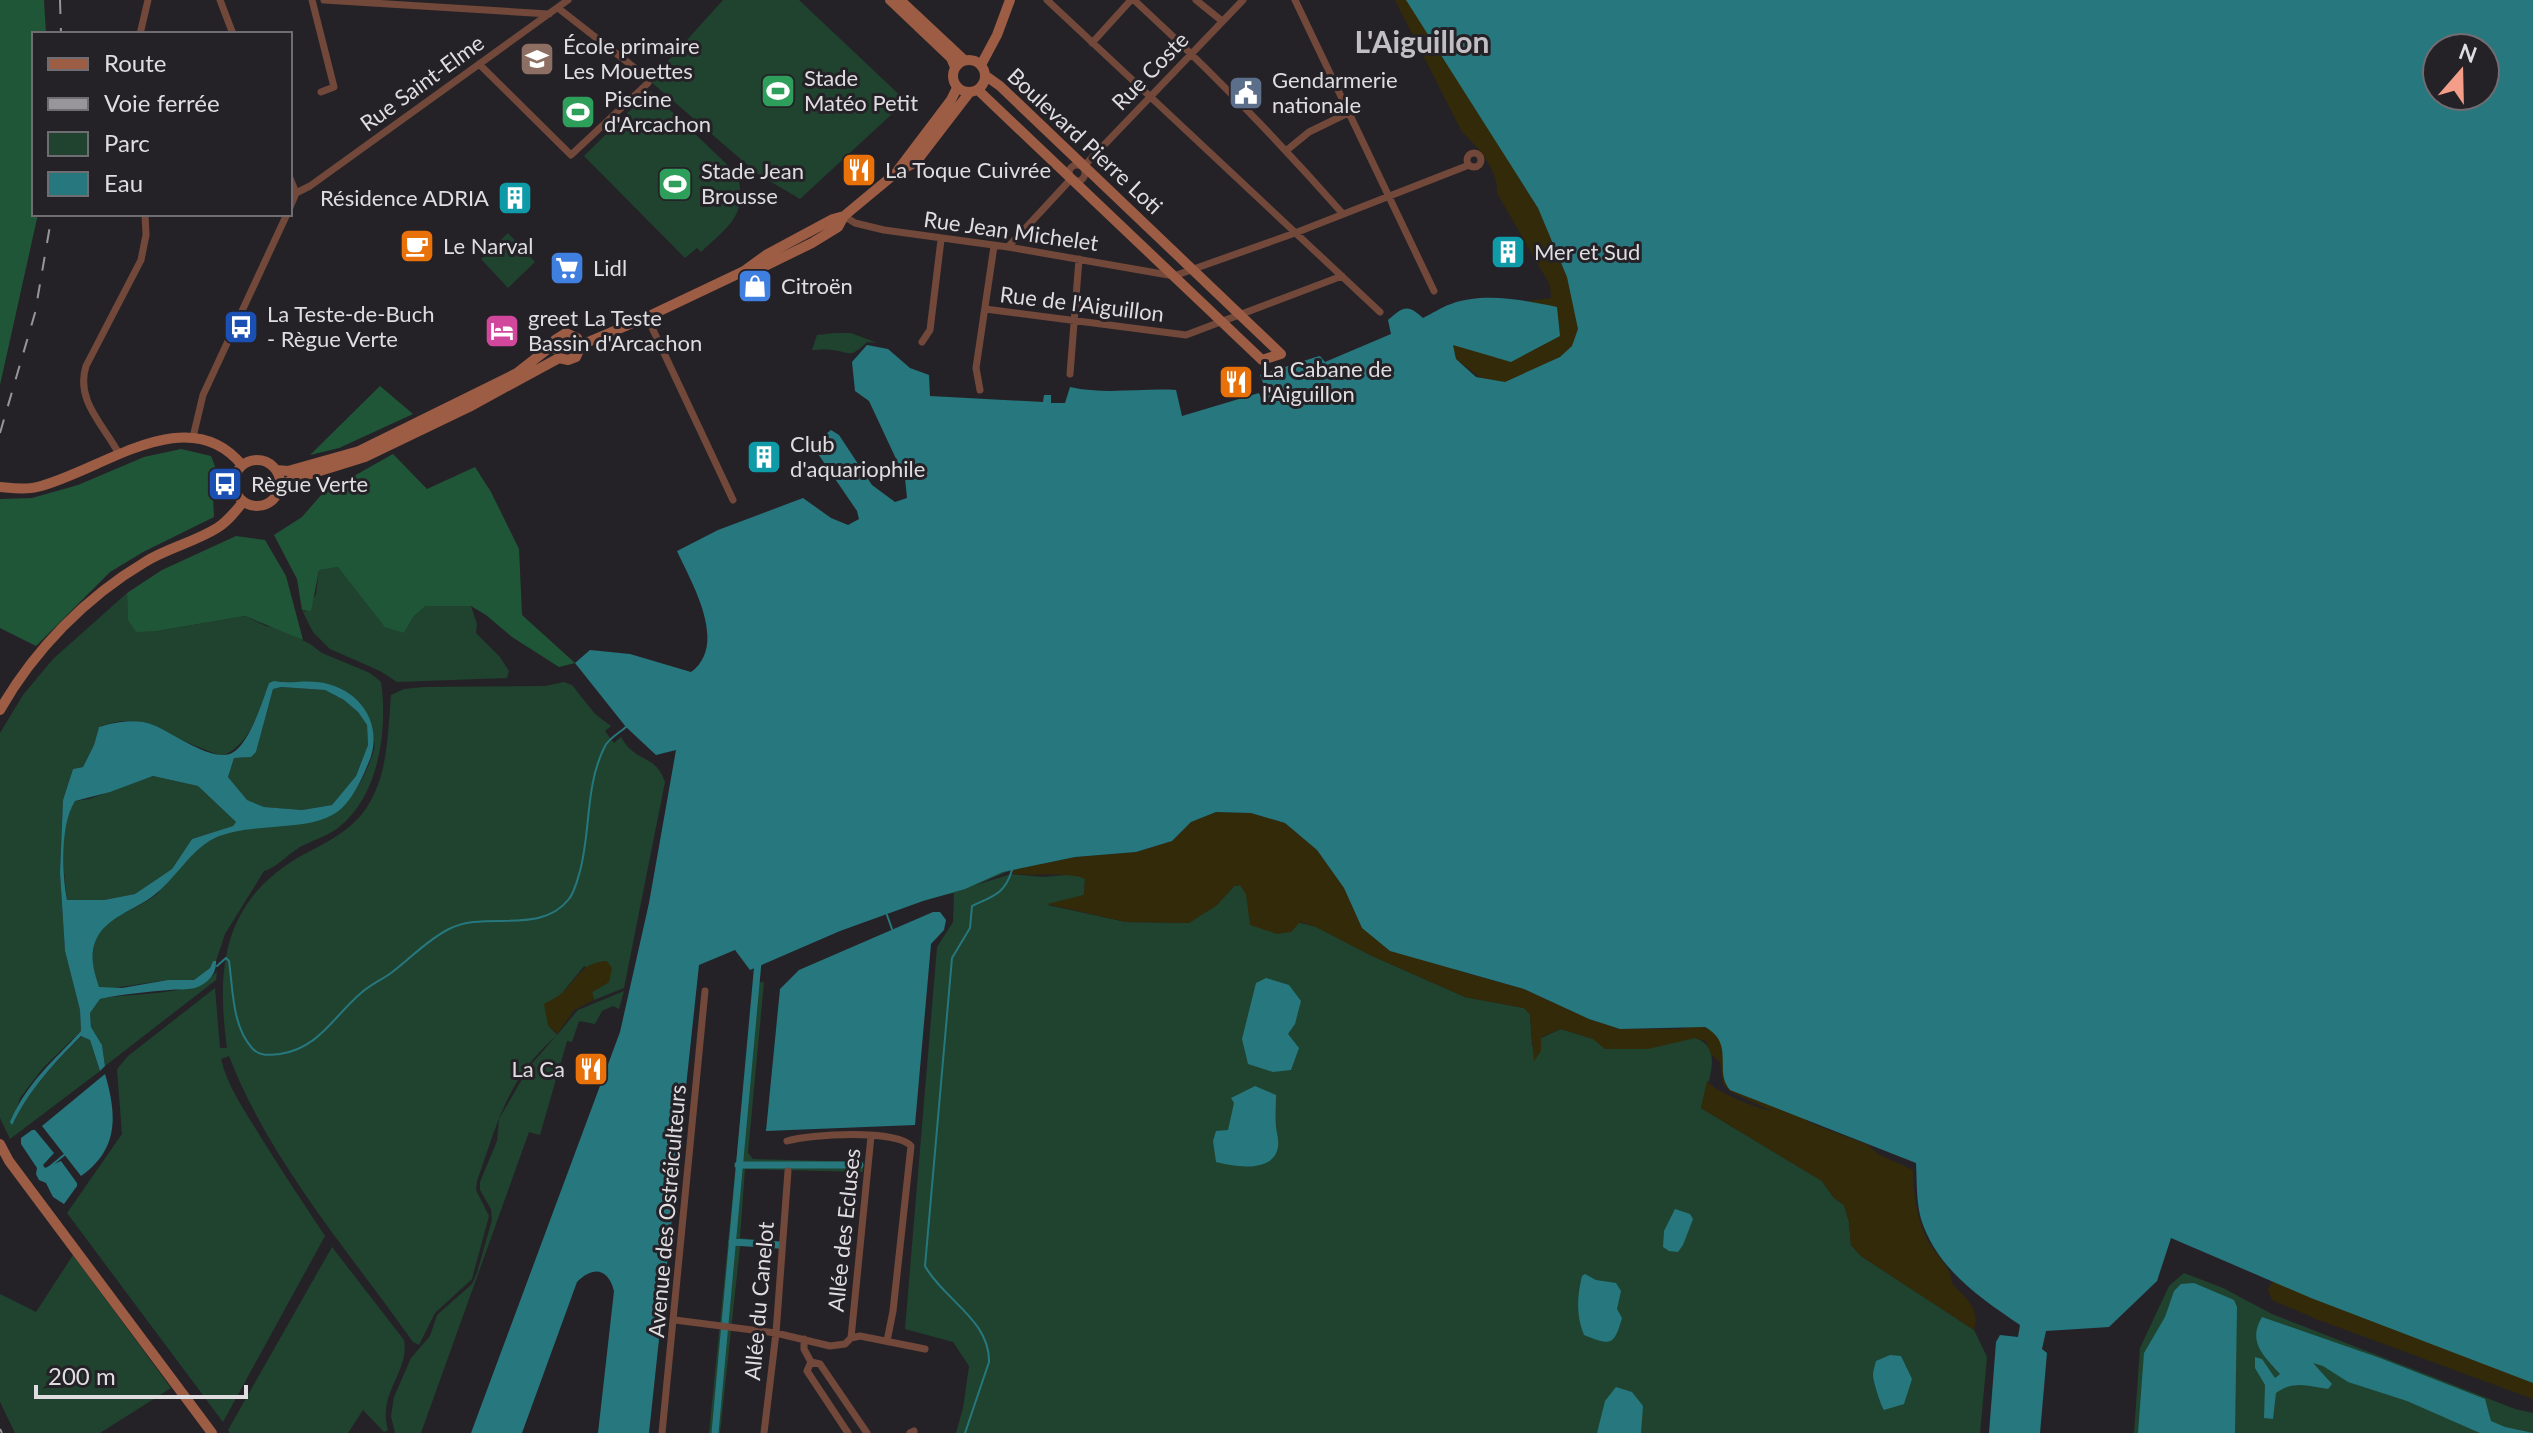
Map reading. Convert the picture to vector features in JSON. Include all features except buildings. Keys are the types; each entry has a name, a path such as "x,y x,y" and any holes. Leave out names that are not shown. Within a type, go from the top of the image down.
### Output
{"main road":[{"path":"890,0 960,64"},
{"path":"900,0 960,64"},
{"path":"280,487 291,480 365,457 469,407 559,358 568,360 576,357 581,345 744,271 766,255 844,216 897,172 916,162 974,92 1010,0"},
{"path":"897,172 951,100 957,88 953,76 960,64 973,60 984,70"},
{"name":"Boulevard Pierre Loti","path":"974,92 1262,360 1281,354 984,70"},
{"path":"957,88 974,92"},
{"path":"276,470 280,487 278,495 266,505 250,506 238,497 233,484 242,465 260,460 276,470 288,471 359,451 517,373 554,344 558,336 566,333 574,335 581,345"},
{"path":"554,344 559,358"},
{"path":"0,487 40,486 151,442 193,437 206,439 227,450 242,465"},
{"path":"0,710 54,635 100,592 146,561 216,529 243,502"},
{"path":"0,1144 28,1187 212,1433"}],"street":[{"path":"140,32 148,0"},
{"path":"220,0 232,32"},
{"path":"312,0 334,87 321,92"},
{"path":"324,0 549,14"},
{"name":"Rue Saint-Elme","path":"296,193 568,0"},
{"path":"1047,0 1380,312"},
{"path":"1092,43 1133,0 1192,53 1287,150 1343,214"},
{"path":"1196,0 1222,21"},
{"name":"Rue Coste","path":"1071,179 1079,182 1083,179 1083,167 1243,0"},
{"path":"1295,0 1434,291"},
{"path":"479,64 571,155 648,83 640,72 558,8"},
{"path":"1287,150 1309,132 1348,113"},
{"path":"1174,276 1469,165"},
{"path":"1008,247 1071,179"},
{"path":"292,183 296,193 292,202"},
{"path":"119,454 89,408 82,383 86,366 141,260 146,235 145,216"},
{"path":"193,437 203,395 286,216"},
{"name":"Rue Jean Michelet","path":"844,216 855,223 884,230 1008,247 1174,276"},
{"name":"Boulevard Pierre Loti","path":"1144,248 1156,235"},
{"path":"922,342 930,330 941,240"},
{"path":"980,390 976,368 994,246"},
{"path":"1070,374 1079,259"},
{"path":"1220,322 1342,276"},
{"name":"Rue de l'Aiguillon","path":"985,309 1186,335 1220,322"},
{"path":"647,317 733,500"},
{"name":"Avenue des Ostréiculteurs","path":"662,1433 705,991"},
{"path":"787,1141 832,1134 871,1136 905,1140 912,1151 887,1341"},
{"name":"Allée des Ecluses","path":"675,1320 776,1333 836,1346 845,1344 851,1338 871,1136"},
{"name":"Allée du Canelot","path":"764,1433 776,1333 788,1171"},
{"path":"851,1338 860,1336 925,1349"},
{"path":"804,1339 804,1349 811,1362 820,1364 867,1433"},
{"path":"811,1362 807,1371 848,1433"}],"green space":[{"path":"0,0 44,0 46,32 32,32 32,216 38,216 0,385"},
{"name":"Stade Matéo Petit","path":"723,0 799,0 906,101 800,199 758,174 650,81"},
{"name":"Stade Jean Brousse","path":"650,91 737,174 740,188 734,219 701,252 697,248 685,258 584,156"},
{"path":"508,233 535,262 508,288 481,259"},
{"path":"851,333 877,343 867,342 851,353 812,350 817,335"},
{"path":"380,386 413,414 339,448 310,455"},
{"path":"181,449 211,456 218,474 213,496 214,517 110,572 36,646 0,628 0,499 32,498 78,485 144,457"},
{"path":"393,454 427,489 475,467 519,549 522,615 575,663 559,667 471,606 426,606 414,616 404,633 385,627 338,567 319,570 311,611 302,610 297,579 274,535 302,517 322,494"},
{"path":"236,536 265,540 286,576 303,640 245,616 136,632 128,620 127,593 162,570"},
{"path":"338,567 404,633 414,616 426,606 471,606 477,624 476,633 500,657 509,671 507,678 397,682 330,649 313,632 302,610 305,612 316,594 319,570"},
{"path":"127,593 128,620 157,631 245,616 281,629 322,653 370,673 381,682 383,700 378,760 372,780 353,814 339,827 300,847 264,871 225,934 216,961 210,968 194,980 168,980 107,989 98,987 93,958 96,940 108,924 158,893 191,856 215,838 258,826 318,819 336,811 352,795 366,771 374,740 360,706 349,693 317,683 269,683 246,736 239,745 221,756 140,722 122,721 99,727 83,767 73,769 63,800 60,873 65,951 80,1010 81,1031 43,1068 20,1098 12,1124 43,1077 82,1036 90,1040 100,1071 10,1139 0,1118 0,733 23,695 53,659"},
{"path":"564,682 572,685 595,714 611,726 605,731 614,743 621,737 633,751 656,767 665,782 624,988 594,1000 592,992 609,982 584,966 563,992 548,1025 557,1035 578,1010 624,991 619,1009 613,1006 602,1011 595,1024 579,1021 572,1042 567,1041 540,1135 529,1132 421,1433 395,1433 391,1416 394,1397 411,1358 430,1336 437,1315 472,1284 477,1273 492,1220 491,1209 480,1190 480,1182 497,1141 499,1119 529,1067 556,1036 539,1052 515,1085 506,1102 498,1121 491,1140 477,1181 476,1190 489,1216 472,1279 435,1313 419,1345 413,1342 288,1169 246,1095 229,1056 221,1059 241,1105 325,1236 223,1422 67,1213 122,1134 117,1069 128,1056 215,988 220,1048 227,1048 223,990 225,964 230,939 240,916 254,894 274,875 345,831 367,807 383,767 391,695 404,689 424,687 545,686"},
{"path":"273,689 325,690 344,700 367,725 368,745 356,776 332,805 302,810 264,807 246,800 228,777 234,758 256,752"},
{"path":"153,776 198,786 236,822 233,826 192,839 172,869 135,894 104,900 67,901 64,836 69,811 75,801"},
{"path":"729,781 1009,871 976,885 1011,874 1044,877 1076,874 1085,879 1084,895 1048,905 1126,922 1188,923 1217,905 1234,886 1241,885 1250,911 1317,927 1370,955 1465,997 1524,1008 1530,1014 1532,1046 1541,1051 1541,1038 1561,1029 1593,1039 1695,1038 1710,1050 1712,1058 1701,1108 1822,1181 1834,1198 1844,1205 1851,1245 1861,1256 1974,1330 1987,1357 1980,1433 956,1433 969,1366 953,1342 905,1329 937,947 953,922 954,893 881,914 761,965"},
{"path":"217,971 216,980 105,1066 102,1045 91,1027 90,1013 100,999 180,989 208,979"},
{"path":"764,982 748,1153 753,1159 863,1162 863,1172 745,1169 740,1238 781,1243 780,1249 742,1244 740,1247 720,1433 709,1433 754,983"},
{"path":"332,1247 404,1340 405,1351 387,1404 388,1430 384,1432 363,1410 348,1433 230,1433 228,1430"},
{"path":"73,1255 171,1388 100,1433 15,1433 0,1402 0,1294 36,1312"},
{"path":"2184,1273 2223,1288 2272,1314 2515,1409 2533,1413 2533,1433 2134,1433 2140,1348 2169,1286"}],"sand":[{"path":"1395,0 1434,0 1599,324 1541,385 1486,382 1456,359 1450,336 1520,302 1551,298 1550,285 1497,193 1491,168 1462,132"},
{"path":"1216,812 1251,813 1285,823 1317,850 1344,888 1362,928 1459,971 1524,989 1589,1019 1620,1029 1680,1029 1697,1025 1713,1031 1808,1122 1868,1145 1878,1154 1913,1170 1916,1206 1924,1231 1949,1272 1952,1283 1973,1309 1974,1330 1861,1256 1851,1245 1844,1205 1834,1198 1822,1181 1701,1108 1707,1081 1737,1099 1772,1111 1731,1092 1723,1084 1720,1062 1711,1054 1706,1041 1695,1038 1648,1049 1605,1049 1593,1039 1561,1029 1541,1037 1541,1051 1534,1061 1530,1014 1524,1008 1465,997 1300,922 1291,932 1277,934 1250,925 1246,894 1240,885 1234,886 1217,905 1189,923 1126,922 1047,904 1084,895 1085,879 1013,874 1012,870 1075,857 1136,852 1172,841 1191,822"},
{"path":"607,961 612,968 609,982 592,992 594,1000 574,1010 557,1034 548,1025 544,1004 561,994 588,966"},
{"path":"2272,1282 2297,1282 2533,1339 2533,1399 2272,1300 2268,1290"}],"water":[{"path":"1406,0 2533,0 2533,1383 2311,1298 2171,1238 2157,1281 2109,1327 2046,1331 2042,1349 2047,1353 2040,1433 1989,1433 1996,1342 2000,1335 2018,1337 2020,1325 1961,1280 1937,1253 1921,1219 1916,1163 1730,1090 1723,1075 1720,1041 1705,1027 1620,1029 1589,1019 1524,989 1390,951 1362,928 1344,888 1317,850 1285,823 1251,813 1216,812 1191,822 1172,841 1136,852 1075,857 1003,872 965,889 840,931 750,970 735,950 699,965 649,1433 598,1433 614,1291 604,1274 594,1272 577,1282 522,1433 471,1433 620,1032 649,903 676,750 656,755 626,727 575,663 590,650 630,654 691,672 702,660 707,646 707,630 698,596 677,551 718,530 803,498 831,518 848,525 859,519 857,511 812,445 831,430 839,435 872,485 895,502 907,498 905,478 869,401 855,391 852,362 867,345 888,349 910,368 929,375 930,396 1043,402 1044,395 1051,395 1051,403 1065,403 1070,387 1109,391 1176,390 1182,416 1259,393 1261,398 1268,396 1260,375 1320,356 1325,362 1391,334 1388,320 1405,308 1423,318 1451,304 1477,298 1518,300 1557,307 1560,336 1511,362 1453,345 1456,359 1476,377 1505,382 1560,357 1572,346 1578,329 1567,277 1538,208"},
{"path":"269,683 332,685 356,699 365,710 374,735 373,749 354,792 340,810 322,820 244,830 215,838 197,850 153,896 107,925 96,940 93,952 99,987 122,988 168,980 194,980 210,968 213,961 216,961 215,970 208,981 195,988 100,999 90,1013 91,1027 102,1045 105,1066 100,1071 90,1040 81,1036 43,1078 12,1125 10,1122 17,1108 33,1084 81,1031 80,1010 65,951 60,873 63,800 73,769 83,767 99,727 126,722 153,725 214,754 232,753 250,731","holes":["273,689 325,690 344,700 367,725 368,745 356,776 332,805 302,810 264,807 247,800 228,777 234,758 251,757 256,752","153,776 198,786 236,822 233,826 192,839 172,869 135,894 104,900 67,900 63,863 65,836 75,801"]},
{"path":"933,912 940,912 946,920 944,930 931,944 915,1125 766,1131 780,989 799,970"},
{"path":"1266,978 1289,985 1301,1001 1295,1024 1288,1034 1299,1048 1291,1070 1273,1072 1248,1064 1242,1039 1256,983"},
{"path":"105,1074 112,1103 112,1130 102,1154 81,1176 42,1126"},
{"path":"1255,1086 1276,1095 1278,1144 1275,1155 1269,1161 1253,1166 1216,1162 1213,1141 1216,1131 1228,1130 1234,1103 1231,1098"},
{"path":"32,1130 54,1153 43,1165 45,1168 61,1161 77,1183 64,1204 53,1197 46,1183 39,1180 37,1168 21,1144 21,1138"},
{"path":"1675,1209 1690,1214 1693,1219 1678,1252 1663,1247 1664,1231"},
{"path":"1585,1274 1596,1280 1616,1283 1621,1291 1617,1309 1622,1318 1614,1339 1610,1341 1584,1335 1578,1306 1580,1283"},
{"path":"2194,1283 2234,1300 2237,1307 2235,1433 2138,1433 2144,1353 2165,1317 2174,1291 2181,1284"},
{"path":"2262,1317 2485,1399 2491,1421 2533,1433 2480,1433 2407,1401 2348,1382 2313,1363 2332,1384 2328,1389 2301,1385 2282,1389 2276,1393 2273,1419 2264,1418 2265,1385 2255,1368 2255,1357 2262,1359 2275,1378 2280,1374 2259,1348 2256,1334"},
{"path":"1890,1355 1901,1356 1912,1379 1904,1404 1884,1410 1873,1373 1876,1361"},
{"path":"1616,1387 1632,1392 1643,1406 1641,1433 1597,1433 1605,1401"}],"waterway":[{"path":"217,966 226,958 229,961 234,1007 245,1039 258,1053 280,1054 294,1051 315,1038 364,990 391,973 441,933 463,924 528,920 557,910 569,899 576,886 599,761 607,743 627,726"},
{"path":"965,1433 989,1362 987,1347 974,1322 925,1266 952,958 970,928 972,906 1002,889 1012,870"},
{"path":"887,915 892,929"},
{"path":"715,1433 758,962"},
{"path":"47,1169 64,1155"},
{"path":"738,1165 860,1165"},
{"path":"732,1242 780,1245"}],"railway":[{"path":"60,0 61,32"},
{"path":"0,433 35,313 52,216"},
{"path":"0,1429 2,1433"}],"place":[{"name":"École primaire Les Mouettes","path":"537,59"},
{"name":"Stade Matéo Petit","path":"778,91"},
{"name":"Gendarmerie nationale","path":"1246,93"},
{"name":"Piscine d'Arcachon","path":"578,112"},
{"name":"La Toque Cuivrée","path":"859,170"},
{"name":"Stade Jean Brousse","path":"675,184"},
{"name":"Résidence ADRIA","path":"515,198"},
{"name":"Le Narval","path":"417,246"},
{"name":"Mer et Sud","path":"1508,252"},
{"name":"Lidl","path":"567,268"},
{"name":"Citroën","path":"755,286"},
{"name":"La Teste-de-Buch - Règue Verte","path":"241,327"},
{"name":"greet La Teste Bassin d'Arcachon","path":"502,331"},
{"name":"La Cabane de l'Aiguillon","path":"1236,382"},
{"name":"Club d'aquariophile","path":"764,457"},
{"name":"Règue Verte","path":"225,484"},
{"name":"La Ca","path":"591,1069"}],"district":[{"name":"L'Aiguillon","path":"1422,43"}]}
